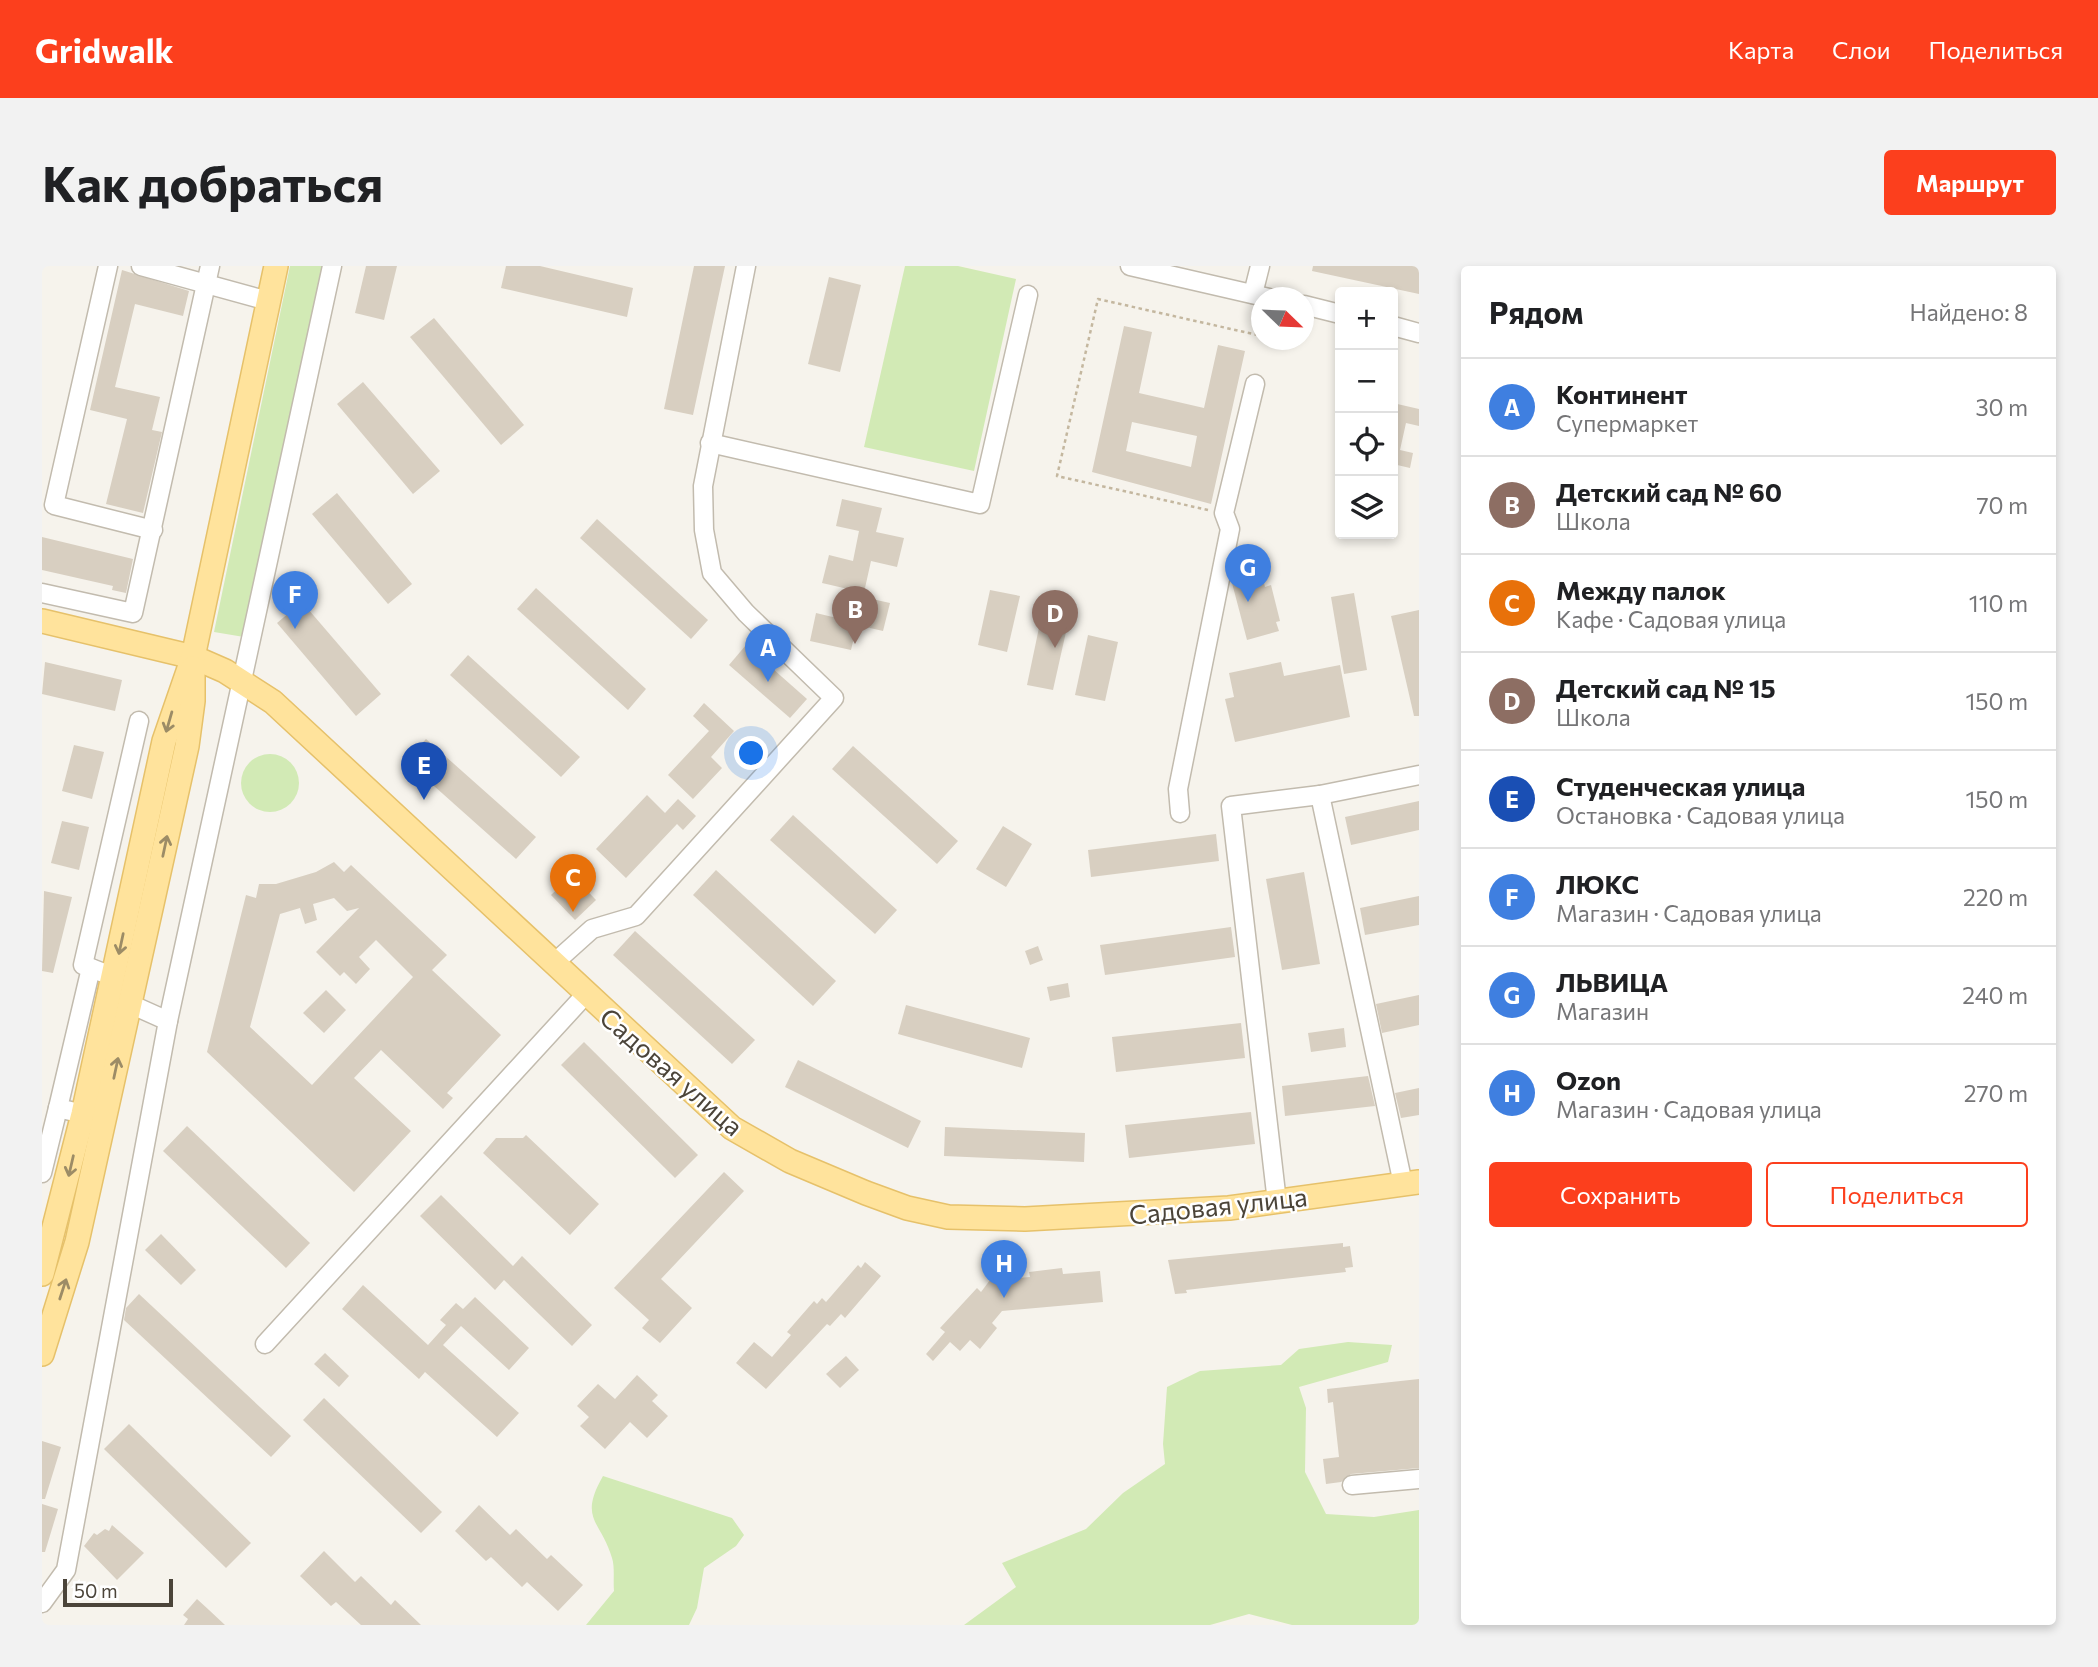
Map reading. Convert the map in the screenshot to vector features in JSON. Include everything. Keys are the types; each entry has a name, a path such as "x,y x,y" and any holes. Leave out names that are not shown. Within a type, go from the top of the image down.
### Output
{"main road":[{"path":"42,1274 83,1114 164,741 192,657 276,266"},
{"name":"Садовая улица","path":"42,621 192,657 241,680 273,702 732,1128 790,1161 907,1208 948,1217 1025,1219 1229,1208 1411,1183"},
{"path":"42,1354 77,1242 187,746 193,701 192,657"}],"street":[{"path":"108,266 48,504 153,530"},
{"path":"141,266 268,302"},
{"path":"42,593 133,613 210,266"},
{"path":"42,1603 66,1570 168,1021 332,266"},
{"path":"553,964 592,929 636,916 834,698 747,613 712,573 704,530 703,486 746,266"},
{"path":"1130,266 1251,294"},
{"path":"1260,266 1261,287"},
{"path":"710,443 980,504 1028,295"},
{"path":"1314,308 1335,313"},
{"path":"1398,327 1419,332"},
{"path":"1180,813 1178,789 1230,529 1224,513 1255,384"},
{"path":"114,977 83,965 139,721"},
{"path":"1277,1202 1231,806 1321,795 1419,775"},
{"path":"1321,795 1411,1183"},
{"path":"42,1173 91,968"},
{"path":"265,1344 586,994"},
{"path":"130,1004 168,1021"},
{"path":"58,1108 83,1114"},
{"path":"1352,1485 1419,1479"}],"path":[{"path":"1224,513 1057,476 1098,299 1251,334"}],"green space":[{"path":"290,266 324,266 244,637 214,632"},
{"path":"905,266 958,266 1016,279 974,471 864,447"},
{"path":"264,754 276,754 286,758 295,767 299,789 291,804 276,812 264,812 254,808 245,799 241,789 241,777 245,767 254,758"},
{"path":"1348,1342 1392,1345 1388,1362 1299,1387 1306,1408 1305,1472 1326,1514 1374,1517 1419,1510 1419,1625 1292,1625 1249,1614 1210,1625 964,1625 1016,1587 1002,1563 1086,1529 1123,1493 1165,1464 1163,1444 1167,1387 1200,1371 1281,1365 1299,1349"},
{"path":"603,1476 732,1518 744,1535 736,1546 704,1568 697,1608 689,1625 586,1625 614,1591 612,1558 592,1511 592,1502"}],"building":[{"path":"366,266 397,266 384,320 355,313"},
{"path":"506,266 540,266 633,288 627,317 501,288"},
{"path":"694,266 725,266 693,415 664,409"},
{"path":"1313,266 1419,266 1419,294 1398,289 1398,287 1386,287 1312,271"},
{"path":"122,270 189,291 183,316 135,304 115,387 160,397 152,430 162,432 143,513 106,504 127,419 90,410"},
{"path":"829,277 861,285 840,372 808,364"},
{"path":"434,318 524,425 501,445 410,337"},
{"path":"1124,326 1152,332 1139,393 1204,408 1218,345 1245,351 1211,504 1092,472","holes":["1132,422 1197,436 1191,467 1126,451"]},
{"path":"363,382 440,471 413,494 337,404"},
{"path":"1398,404 1419,409 1419,426 1406,423 1400,450 1413,453 1410,468 1398,465"},
{"path":"337,493 412,584 388,604 312,514"},
{"path":"842,499 882,508 876,532 904,538 897,567 871,561 863,597 890,603 883,631 857,625 851,650 810,641 816,613 841,619 848,589 822,583 829,555 853,561 859,531 836,526"},
{"path":"597,519 708,620 691,639 580,538"},
{"path":"42,537 133,559 126,593 112,590 113,586 42,570"},
{"path":"1262,575 1265,587 1271,585 1280,621 1276,622 1279,631 1247,640 1232,583"},
{"path":"536,588 646,689 628,710 517,609"},
{"path":"990,590 1020,596 1007,652 978,645"},
{"path":"1354,593 1367,670 1344,674 1331,597"},
{"path":"1045,599 1072,605 1053,690 1027,685"},
{"path":"302,602 381,694 356,716 277,623"},
{"path":"1419,610 1419,716 1414,716 1391,616"},
{"path":"1088,635 1118,642 1105,701 1075,695"},
{"path":"746,645 807,699 790,718 729,665"},
{"path":"468,655 580,757 561,777 450,675"},
{"path":"45,662 122,680 115,711 42,694"},
{"path":"1281,662 1284,676 1340,665 1350,717 1235,742 1225,699 1234,697 1229,673"},
{"path":"704,703 734,731 711,757 722,768 693,799 668,775 709,731 693,716"},
{"path":"426,739 536,837 516,859 406,761"},
{"path":"74,745 104,752 92,799 62,791"},
{"path":"853,746 958,841 937,864 832,769"},
{"path":"647,795 665,813 678,799 696,816 683,830 677,824 626,878 596,849"},
{"path":"1419,801 1419,830 1351,845 1345,817"},
{"path":"793,815 897,910 875,934 770,840"},
{"path":"62,821 89,827 79,870 51,863"},
{"path":"1003,826 1032,844 1006,887 976,869"},
{"path":"1216,834 1219,861 1091,877 1088,850"},
{"path":"334,862 344,872 351,865 447,955 432,970 501,1035 447,1093 453,1098 443,1109 381,1050 354,1078 411,1131 354,1192 207,1052 246,895 256,898 259,884 276,884 316,872","holes":["334,898 347,911 359,908 316,952 340,976 344,972 356,984 370,969 359,957 376,940 413,977 312,1085 250,1027 280,914 300,908 305,924 317,920 313,904"]},
{"path":"716,870 836,981 813,1006 693,895"},
{"path":"1304,872 1320,964 1282,970 1266,879"},
{"path":"572,875 596,900 575,920 551,895"},
{"path":"44,891 72,897 53,973 42,971"},
{"path":"1419,896 1419,925 1365,935 1360,908"},
{"path":"1231,927 1235,957 1105,975 1100,945"},
{"path":"635,931 755,1040 732,1064 613,955"},
{"path":"1038,946 1043,960 1030,965 1025,951"},
{"path":"1068,983 1070,997 1050,1001 1047,987"},
{"path":"326,990 346,1010 324,1033 303,1013"},
{"path":"1419,995 1419,1025 1382,1033 1376,1004"},
{"path":"906,1005 1030,1038 1022,1068 898,1034"},
{"path":"1241,1023 1245,1058 1116,1072 1112,1037"},
{"path":"1344,1028 1346,1047 1311,1052 1308,1033"},
{"path":"584,1042 698,1155 675,1178 561,1065"},
{"path":"798,1060 921,1121 908,1148 785,1087"},
{"path":"1368,1076 1375,1106 1285,1116 1282,1086"},
{"path":"1419,1088 1419,1115 1401,1118 1395,1093"},
{"path":"1251,1112 1255,1144 1129,1158 1125,1125"},
{"path":"187,1126 310,1243 286,1268 163,1151"},
{"path":"945,1127 1085,1133 1084,1162 944,1156"},
{"path":"526,1135 599,1204 570,1235 483,1153 496,1138 523,1138"},
{"path":"724,1172 744,1191 661,1279 692,1308 660,1343 642,1328 649,1320 614,1288"},
{"path":"441,1195 513,1266 522,1256 592,1325 572,1346 504,1280 495,1290 420,1216"},
{"path":"161,1234 196,1270 181,1285 145,1250"},
{"path":"1343,1243 1343,1247 1350,1246 1353,1267 1345,1268 1346,1272 1186,1290 1187,1293 1175,1294 1168,1260"},
{"path":"865,1262 881,1276 845,1318 841,1314 830,1326 827,1324 766,1389 736,1363 754,1342 772,1357 791,1335 787,1332 814,1301 817,1304 822,1298 826,1302 858,1265 861,1268"},
{"path":"1062,1268 1063,1274 1100,1271 1103,1302 1002,1311 992,1323 997,1328 980,1349 970,1340 960,1351 950,1342 933,1361 926,1354 945,1332 940,1328 977,1288 981,1292 993,1276 1007,1274 1008,1279 1030,1277 1029,1272"},
{"path":"363,1285 428,1345 446,1325 440,1320 456,1303 463,1309 475,1297 529,1348 509,1370 461,1326 443,1345 519,1413 497,1437 425,1372 419,1379 342,1309"},
{"path":"139,1294 291,1436 271,1457 124,1320 126,1308"},
{"path":"325,1353 349,1376 339,1387 314,1364"},
{"path":"846,1356 859,1370 840,1388 826,1374"},
{"path":"637,1375 658,1395 652,1401 668,1416 647,1438 630,1422 605,1449 580,1426 589,1417 577,1406 598,1384 615,1399"},
{"path":"1419,1379 1419,1468 1351,1474 1341,1482 1326,1484 1323,1459 1339,1457 1333,1402 1328,1403 1327,1389"},
{"path":"324,1398 442,1512 421,1533 303,1420"},
{"path":"129,1424 251,1543 226,1568 104,1449"},
{"path":"42,1441 61,1447 45,1499 42,1499"},
{"path":"42,1504 58,1509 45,1552 42,1552"},
{"path":"479,1505 510,1535 516,1529 547,1559 551,1555 583,1585 558,1611 527,1582 522,1587 491,1557 486,1561 455,1531"},
{"path":"112,1525 144,1553 117,1580 84,1546 94,1533 97,1535 105,1529 109,1531"},
{"path":"324,1551 355,1582 361,1576 391,1605 395,1600 421,1625 361,1625 336,1602 331,1606 300,1576"},
{"path":"197,1599 225,1625 184,1625 188,1619 183,1615"}],"place":[{"name":"ЛЬВИЦА","path":"1248,602"},
{"name":"ЛЮКС","path":"295,629"},
{"name":"Детский сад № 60","path":"855,644"},
{"name":"Детский сад № 15","path":"1055,648"},
{"name":"Континент","path":"768,682"},
{"name":"Студенческая улица","path":"424,800"},
{"name":"Между палок","path":"573,912"},
{"name":"Ozon","path":"1004,1298"}]}
